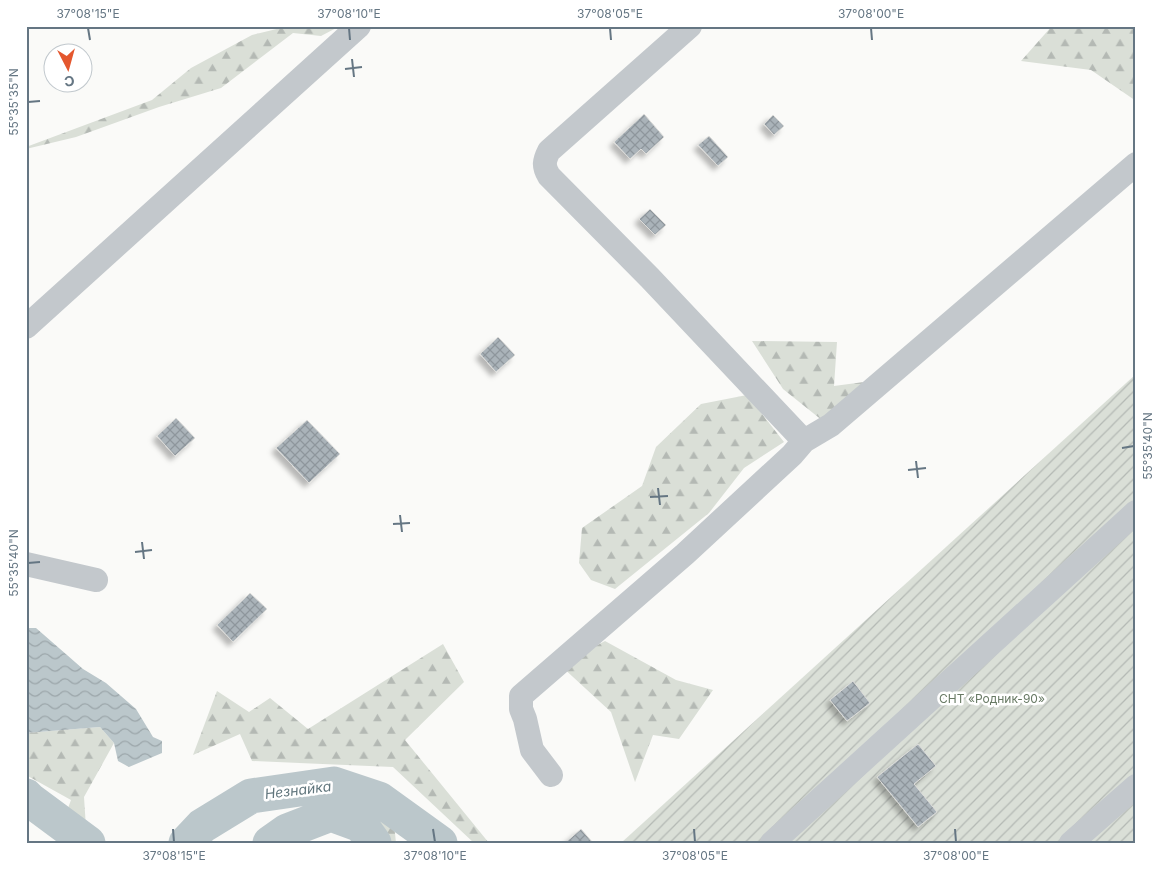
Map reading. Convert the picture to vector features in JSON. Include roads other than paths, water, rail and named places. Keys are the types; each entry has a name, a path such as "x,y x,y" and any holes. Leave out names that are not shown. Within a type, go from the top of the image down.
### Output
{"street":[{"path":"26,327 359,26"},
{"path":"690,26 549,150 544,160 544,168 549,176 656,285 804,441"},
{"path":"551,775 532,750 521,709 522,696 685,554 792,456 804,441 832,425 1136,164"},
{"path":"772,843 1136,512"},
{"path":"26,564 96,580"},
{"path":"1071,843 1136,786"}],"water":[{"path":"26,628 36,628 83,669 106,683 136,709 153,737 162,741 162,753 129,767 118,761 114,743 100,727 26,733"}],"waterway":[{"name":"Незнайка","path":"186,843 202,826 251,796 334,784 379,799 440,843"},
{"name":"Незнайка","path":"26,796 88,843"},
{"name":"Незнайка","path":"270,843 287,831 331,814 361,825 374,843"}],"park label":[{"name":"СНТ «Родник-90»","path":"992,699"}]}
